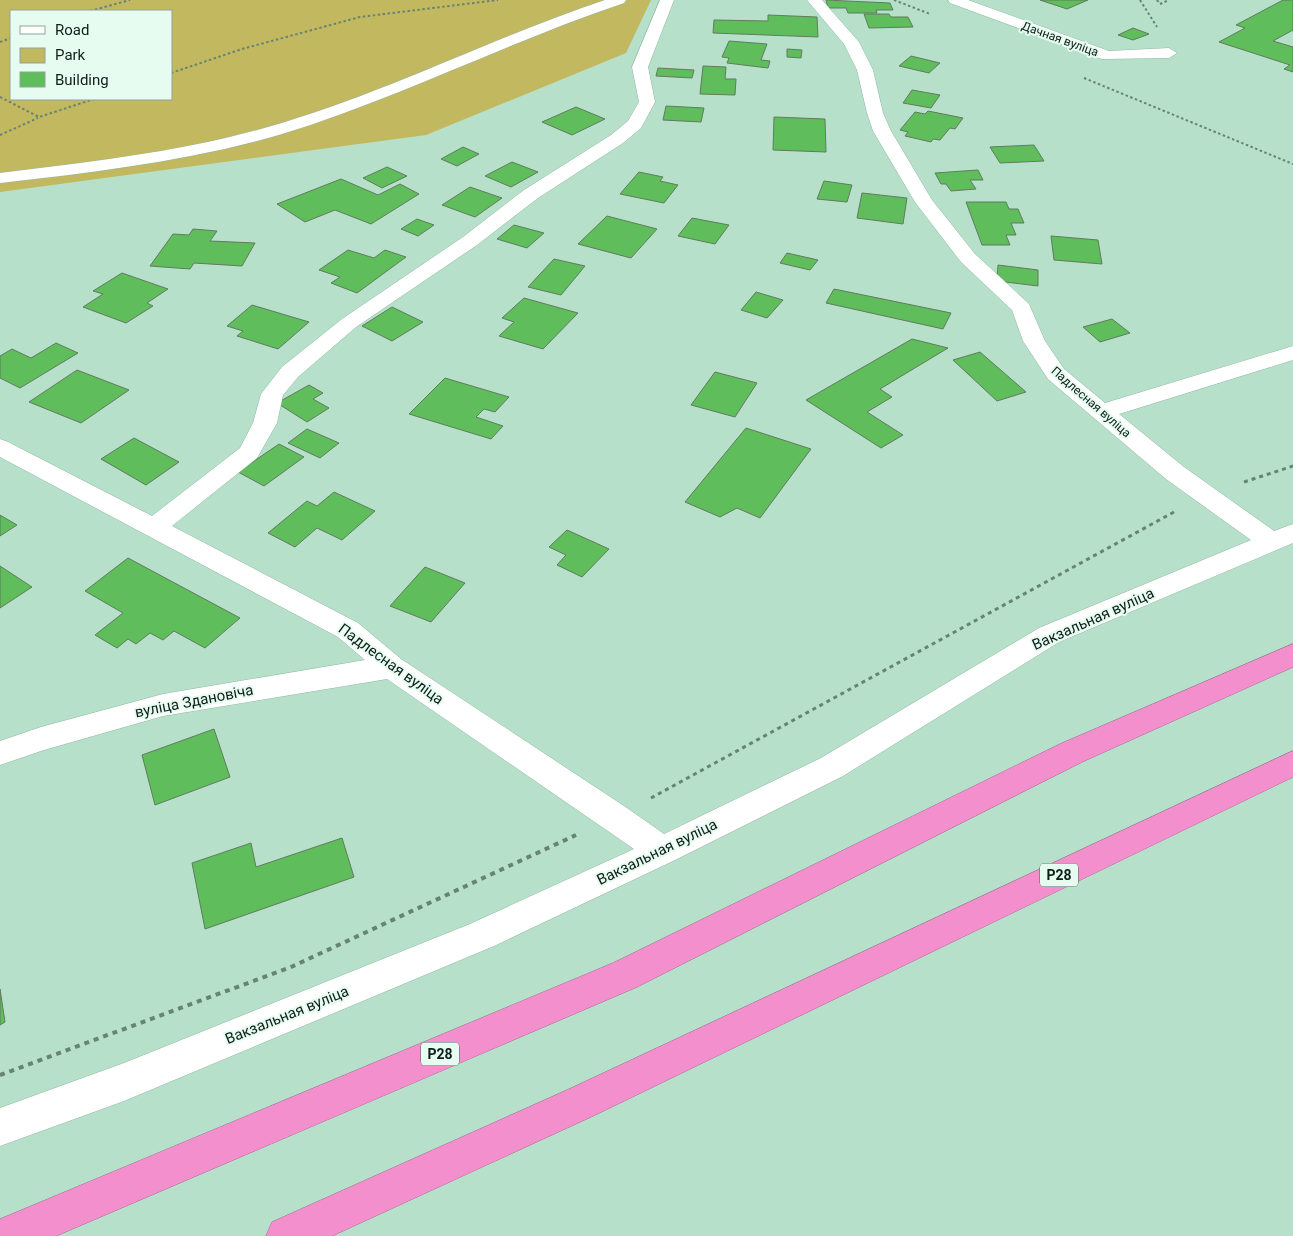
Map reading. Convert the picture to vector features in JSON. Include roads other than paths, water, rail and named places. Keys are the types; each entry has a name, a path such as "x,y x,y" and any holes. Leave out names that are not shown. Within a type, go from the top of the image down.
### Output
{"highway":[{"name":"Р28","path":"8,1236 624,975 1071,753 1293,655"},
{"name":"Р28","path":"286,1236 615,1087 1293,763"}],"street":[{"path":"0,178 144,160 213,146 276,130 367,99 575,15 619,0"},
{"path":"153,528 248,453 265,423 272,394 290,372 349,323 470,241 532,194 617,139 635,124 647,102 640,67 667,0"},
{"name":"Падлесная вуліца","path":"814,0 851,42 866,70 875,113 882,131 924,202 968,258 1022,308 1034,341 1056,374 1175,473 1206,494 1282,537"},
{"name":"Дачная вуліца","path":"955,0 1107,56 1169,53"},
{"path":"1101,412 1293,353"},
{"name":"Падлесная вуліца","path":"0,446 348,630 391,668 616,817 662,851"},
{"name":"Вакзальная вуліца","path":"0,1127 124,1082 482,935 662,851 832,767 1049,635 1282,537"},
{"name":"вуліца Здановіча","path":"0,753 41,739 163,705 391,668"}]}
